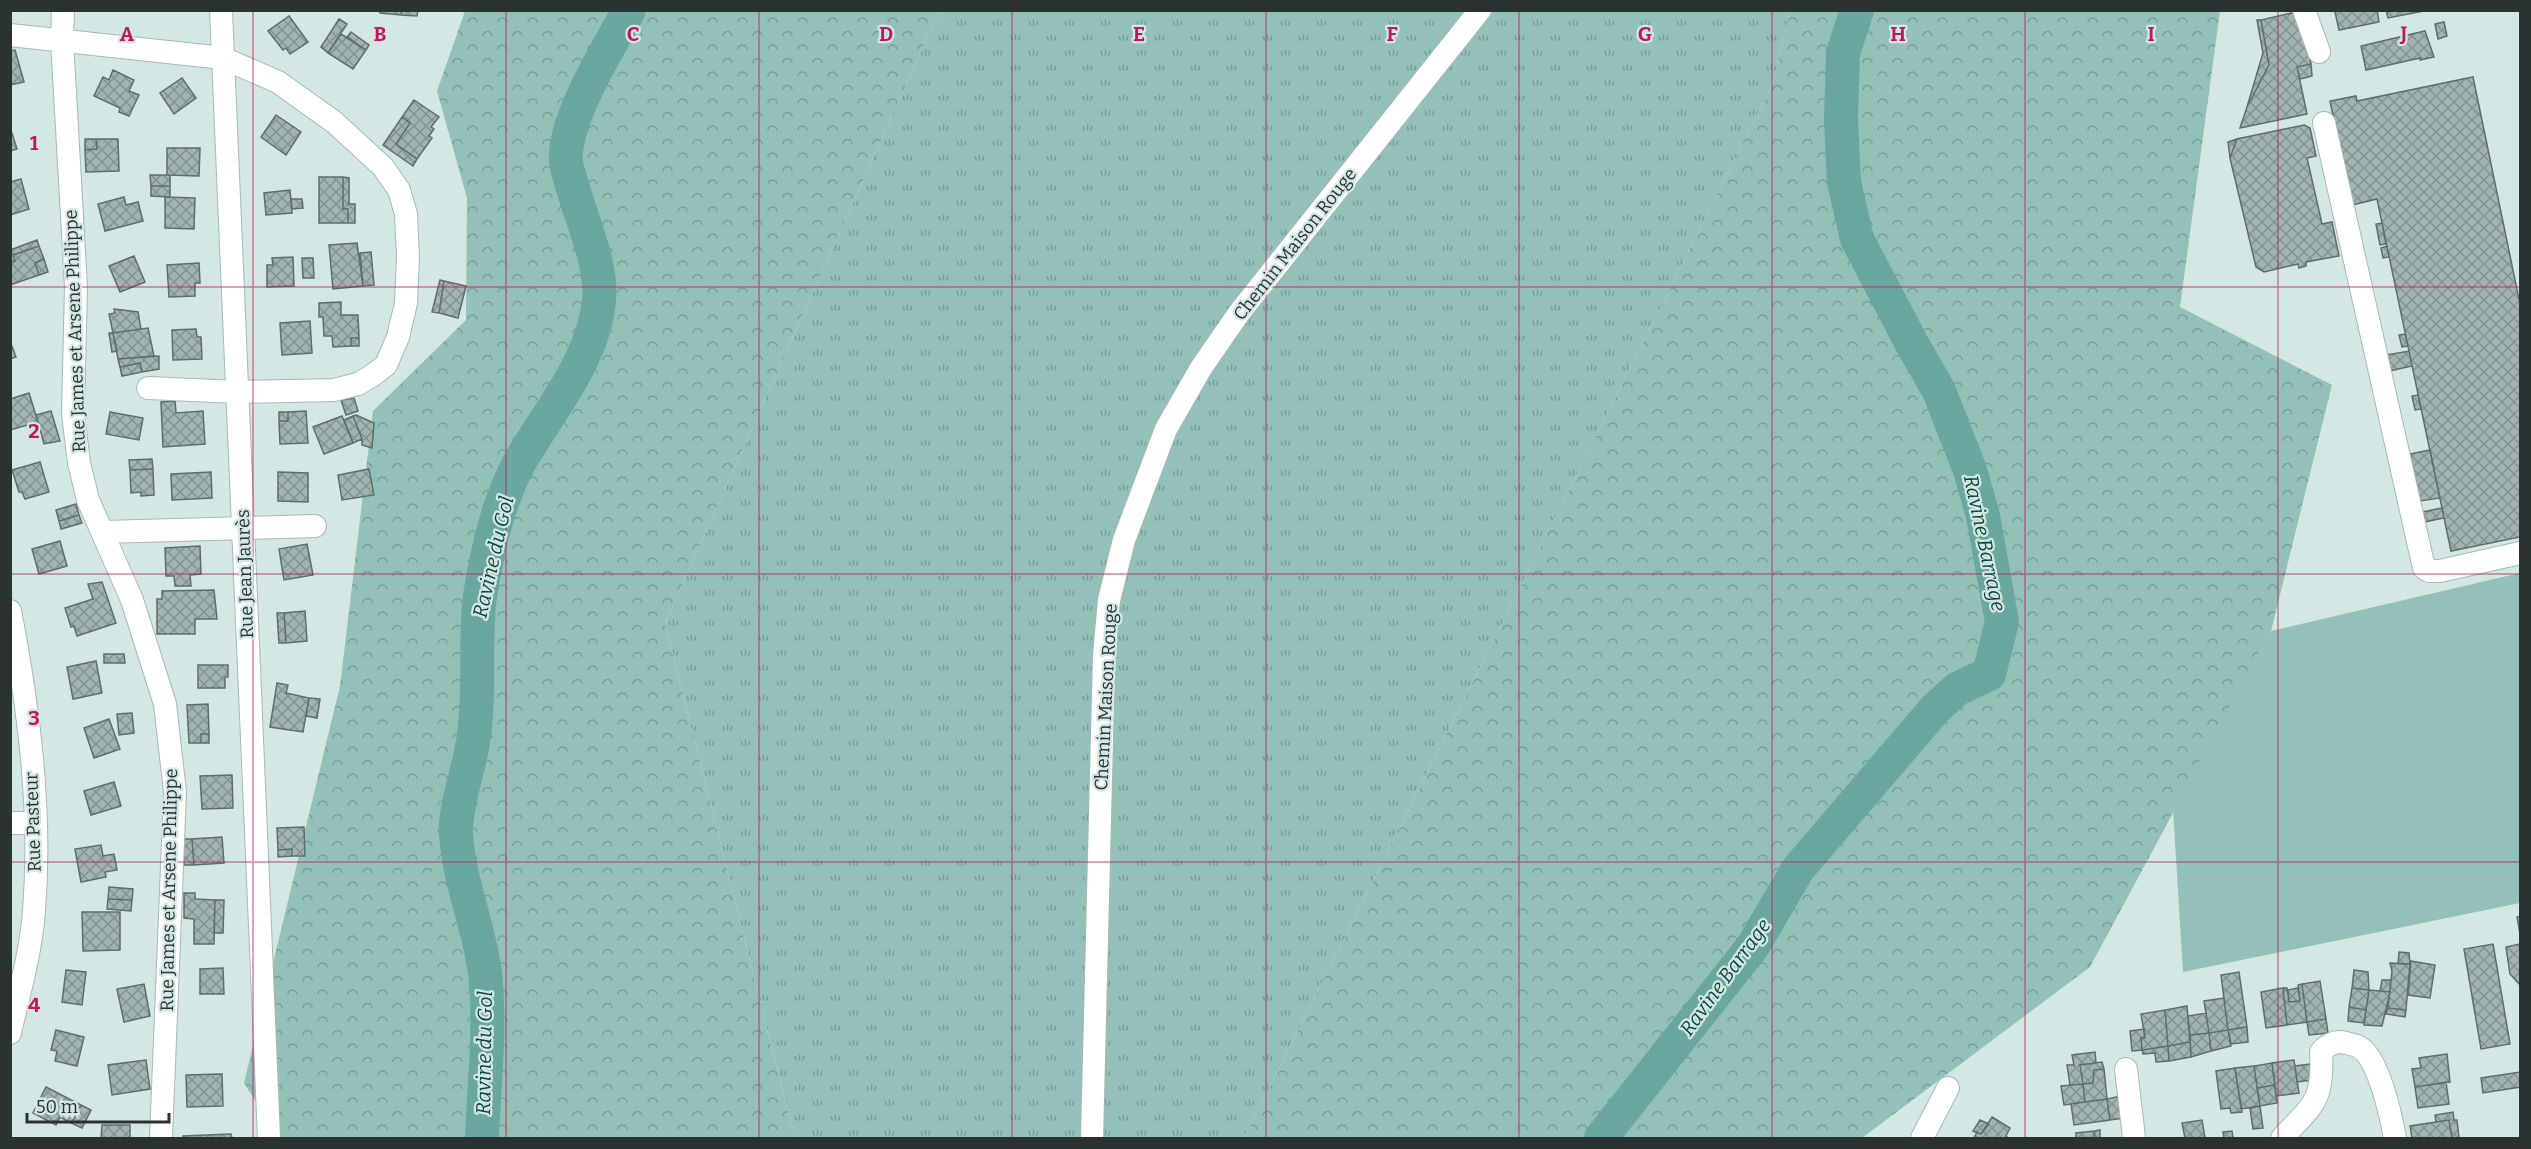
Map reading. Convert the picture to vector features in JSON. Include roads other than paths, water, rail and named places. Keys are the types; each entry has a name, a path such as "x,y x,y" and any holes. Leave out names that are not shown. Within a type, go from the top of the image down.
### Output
{"street":[{"name":"Rue James et Arsene Philippe","path":"63,10 62,40 76,287 73,414 79,463 88,500 132,600 165,704 172,747 175,792 161,1138"},
{"name":"Rue Jean Jaurès","path":"221,10 269,1138"},
{"name":"Chemin Maison Rouge","path":"1092,1138 1104,656 1109,600 1124,540 1166,429 1201,368 1239,313 1480,10"},
{"path":"2304,10 2319,52"},
{"path":"10,35 223,58 278,82 334,122 383,167 399,190 406,214 406,303 398,337 386,365 358,384 334,390 237,392 148,388"},
{"path":"2324,123 2424,568 2429,571 2440,571 2520,553"},
{"path":"104,532 315,526"},
{"name":"Rue Pasteur","path":"10,611 26,692 36,824 34,913 17,971 10,1033"},
{"path":"10,823 36,824"},
{"path":"2282,1138 2312,1107 2319,1096 2322,1083 2321,1052 2327,1045 2341,1042 2361,1047 2372,1062 2391,1113 2396,1138"},
{"path":"2126,1069 2134,1138"},
{"path":"1922,1138 1948,1088"}],"waterway":[{"name":"Ravine du Gol","path":"482,1138 487,994 482,956 461,869 456,834 456,823 476,719 480,594 492,534 509,486 519,463 568,385 588,344 595,322 599,300 598,273 567,168 567,145 588,85 629,10"},
{"name":"Ravine Barrage","path":"1601,1138 1753,946 1798,869 1935,709 1957,689 1989,674 2002,622 1983,516 1970,470 1939,391 1857,239 1844,182 1841,119 1843,53 1857,10"}]}
